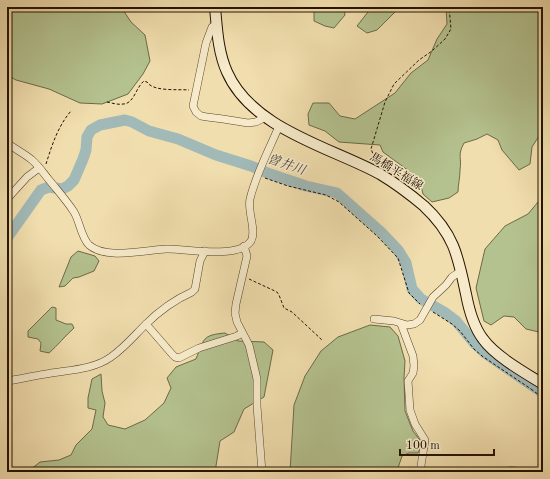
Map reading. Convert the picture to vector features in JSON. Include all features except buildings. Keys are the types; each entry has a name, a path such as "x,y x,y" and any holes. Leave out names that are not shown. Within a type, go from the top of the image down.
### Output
{"main road":[{"name":"馬橋平福線","path":"215,7 216,24 222,56 230,78 246,100 266,117 280,126 381,175 417,200 440,223 449,235 455,248 470,313 483,340 490,348 513,365 543,384"}],"street":[{"path":"216,24 212,27 206,43 193,106 196,112 201,116 248,123 256,122 266,117"},
{"path":"7,143 32,160 40,169 78,218 85,238 89,244 96,249 124,253 167,249 222,252 234,250 251,241 253,233 249,209 250,199 280,126"},
{"path":"7,199 27,177 40,169"},
{"path":"244,246 247,256 235,314 237,322 249,345 257,378 257,406 262,472"},
{"path":"7,381 23,377 78,370 103,362 119,351 146,324 169,305 195,289 200,262 205,251"},
{"path":"374,319 394,320 401,324 408,325 414,324 420,320 428,305 452,277 461,271"},
{"path":"146,324 172,354 179,358 192,351 242,333"},
{"path":"401,324 413,356 414,366 408,381 410,410 415,424 425,440 420,472"}],"path":[{"path":"417,200 418,195 415,189 374,156 371,149 385,102 394,84 419,60 445,39 451,29 449,7"},
{"path":"107,102 124,105 131,101 144,81 153,87 196,90"},
{"path":"40,169 45,166 55,136 71,111"},
{"path":"260,172 288,186 326,195 339,202 377,236 398,258 409,293 413,298 428,305 452,324 482,356 543,398"},
{"path":"243,276 277,292 284,308 292,312 322,340"}],"green space":[{"path":"7,7 121,7 131,22 145,35 150,61 143,74 128,94 102,104 80,103 49,89 16,80 7,75"},
{"path":"314,7 344,7 345,15 334,28 325,26 314,21"},
{"path":"374,7 400,7 377,30 367,33 357,26"},
{"path":"446,7 543,7 543,130 532,147 530,164 519,170 502,150 498,140 487,134 464,143 460,154 458,192 449,198 432,202 423,194 421,186 409,171 383,152 380,145 339,142 325,131 309,125 308,114 313,103 329,103 340,116 355,119 395,93 411,73 428,60 437,39 447,24"},
{"path":"543,196 543,333 526,329 514,317 504,316 491,325 484,321 476,288 485,249 505,226 528,214"},
{"path":"78,251 95,256 99,261 94,271 73,278 65,286 59,287 71,257"},
{"path":"52,307 56,308 56,320 66,324 72,324 74,328 49,353 40,351 41,343 38,339 28,337 28,331"},
{"path":"370,325 390,327 398,336 405,361 405,411 413,431 423,444 418,453 409,453 402,456 398,468 399,472 290,472 294,405 305,376 321,351 338,337"},
{"path":"225,333 238,341 264,342 273,350 264,397 244,409 234,432 220,441 215,472 29,472 40,462 59,460 71,455 76,445 92,429 96,410 88,408 88,398 92,379 101,374 102,391 105,403 103,417 108,425 125,429 145,420 164,403 171,388 167,378 176,367 196,359 205,339 212,335"},
{"path":"511,467 543,469 543,472 485,472 488,470"}],"waterway":[{"name":"曽井川","path":"7,238 41,190 49,187 62,189 74,180 83,159 86,150 87,137 91,130 100,125 125,120 132,122 149,131 178,139 216,155 251,166 270,174 306,186 337,193 381,232 398,250 406,263 412,289 421,299 444,312 456,321 475,344 485,353 543,393"}]}
